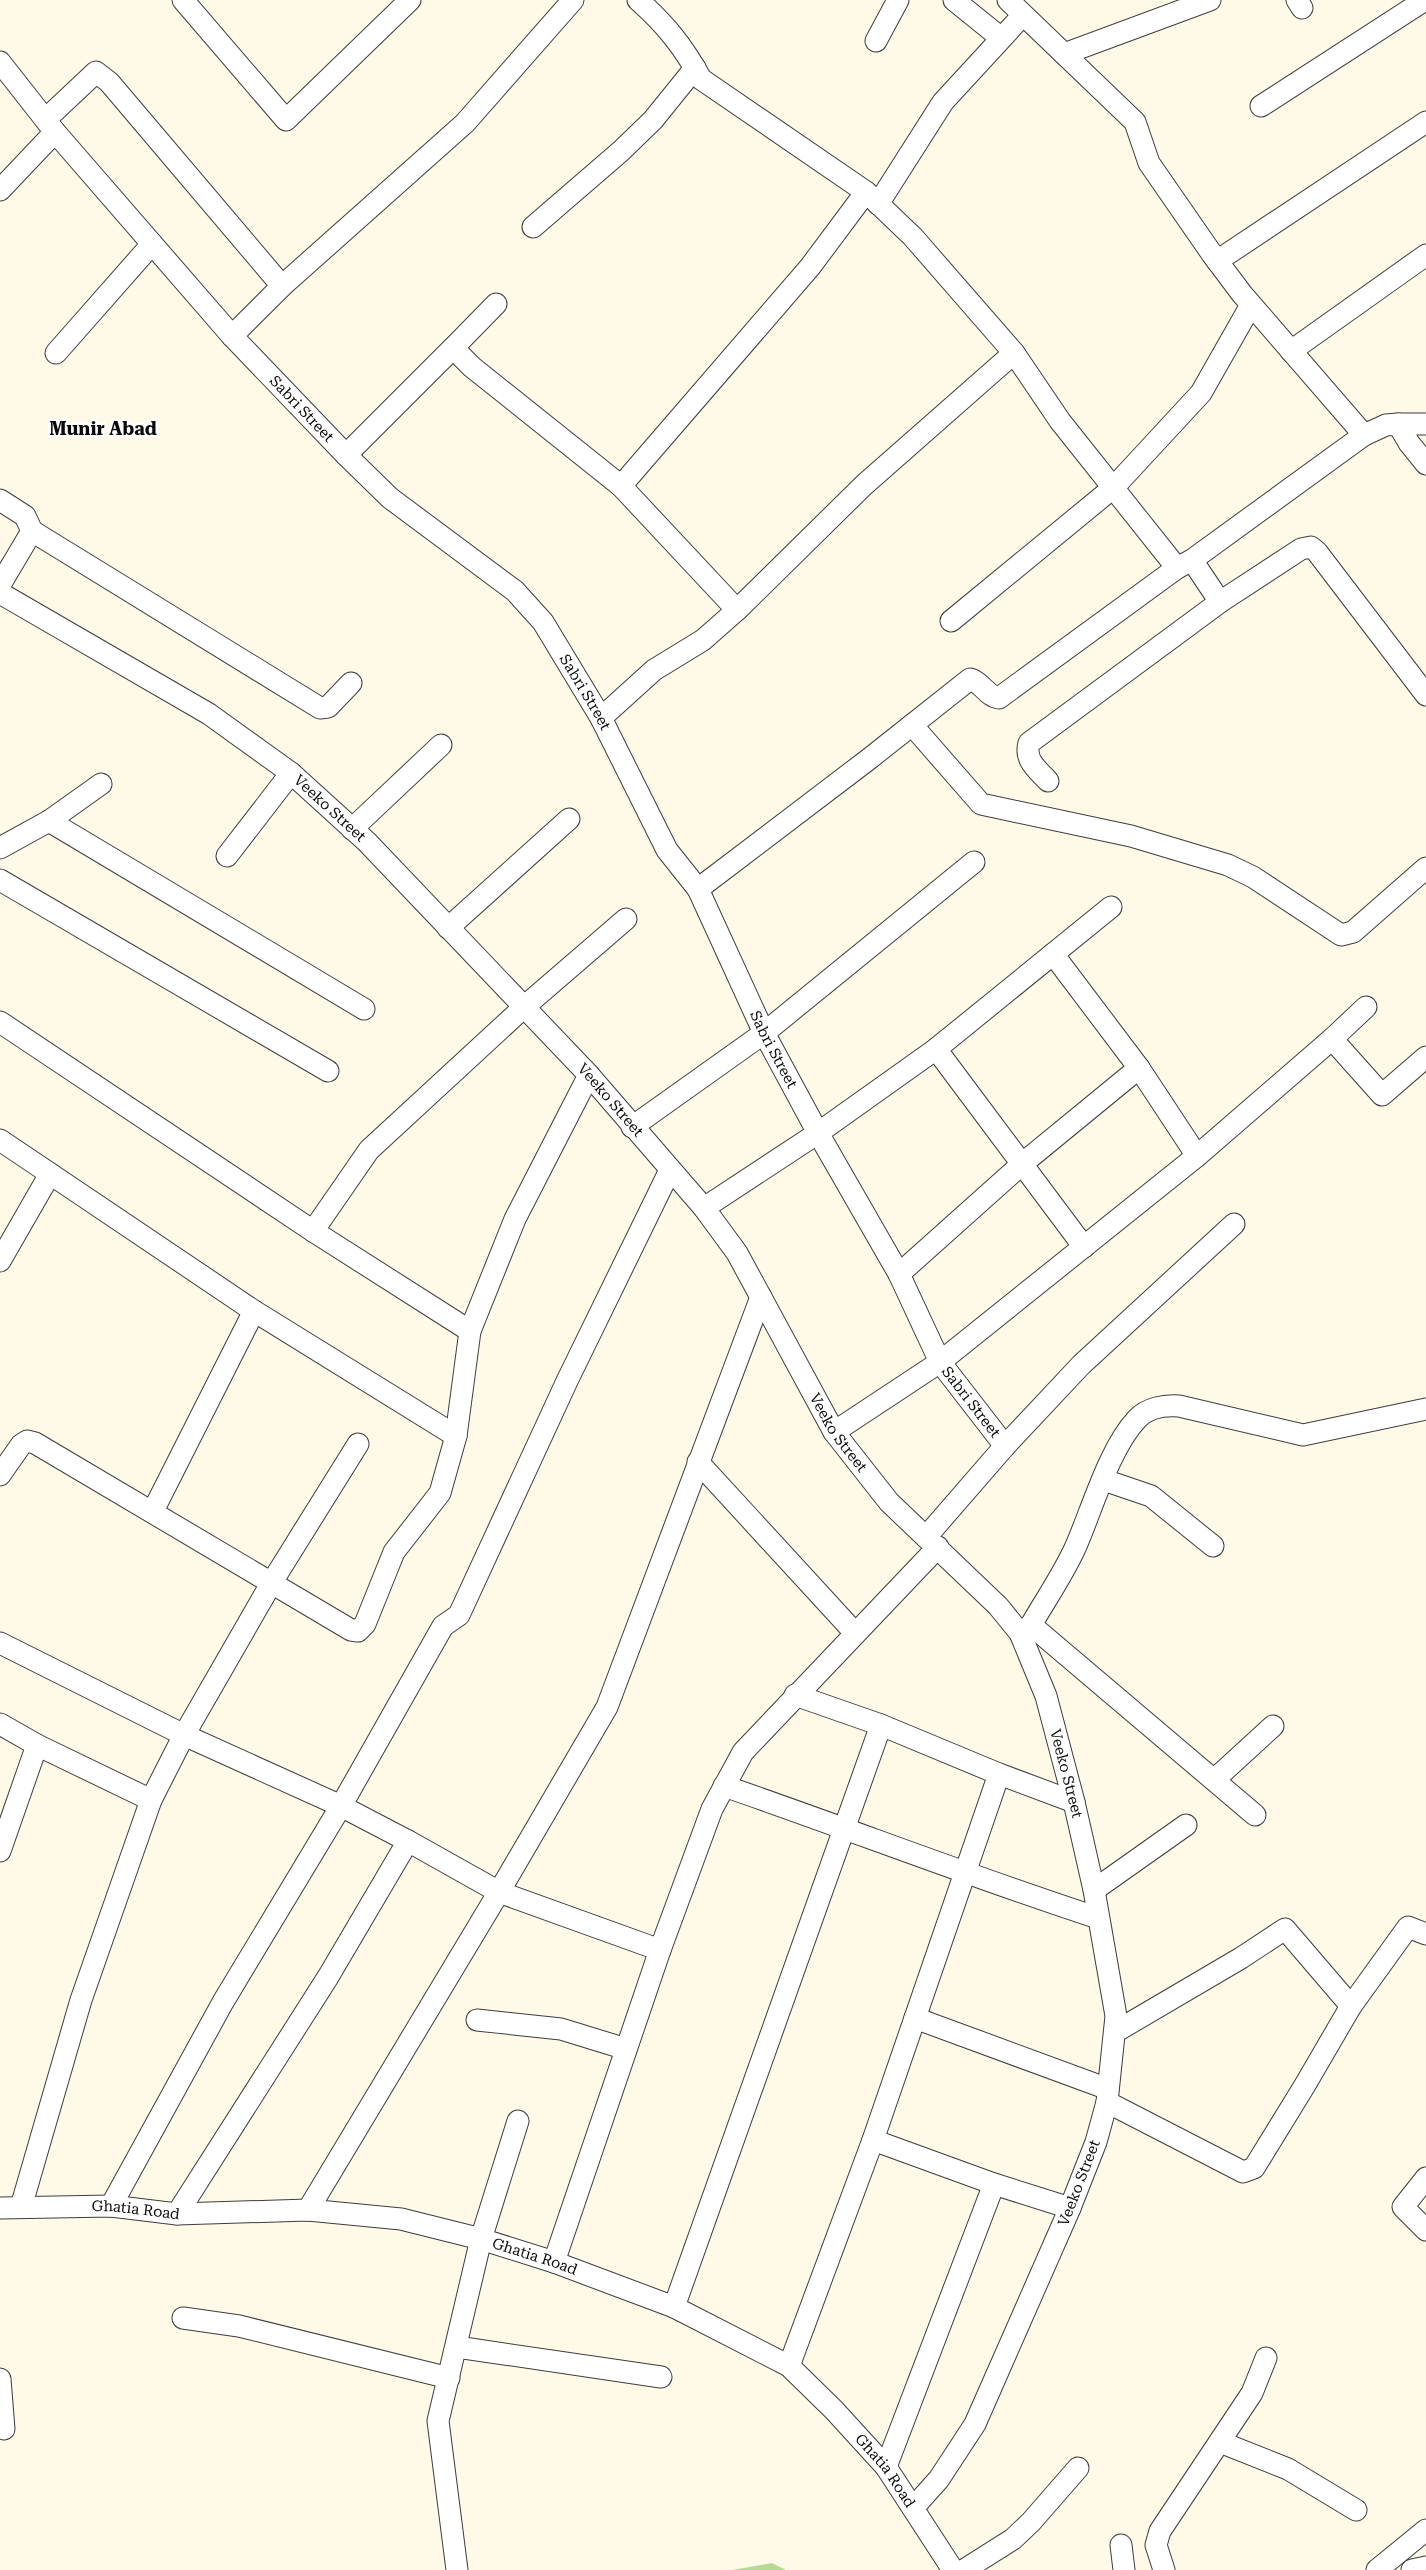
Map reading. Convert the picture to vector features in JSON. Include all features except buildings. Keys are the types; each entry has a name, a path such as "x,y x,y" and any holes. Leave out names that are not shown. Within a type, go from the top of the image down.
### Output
{"street":[{"path":"183,0 286,120 404,2"},
{"path":"232,336 282,286 464,123 573,0"},
{"path":"638,0 664,24 687,54 701,79 872,198 913,237 1014,353 1060,421 1114,487 1220,602"},
{"path":"876,41 898,0"},
{"path":"954,0 1001,38"},
{"path":"1008,0 1135,122 1150,163 1217,261 1251,305 1364,435"},
{"path":"1064,54 1210,0"},
{"path":"1261,106 1425,0"},
{"path":"621,486 872,198 942,102 1023,15"},
{"name":"Sabri Street","path":"0,62 50,125 232,336 346,455 390,498 514,591 543,622 602,718 667,850 698,889 764,1033 818,1133 899,1274 940,1362 1005,1446"},
{"path":"533,227 634,139 653,120 695,68"},
{"path":"0,190 50,125 96,72 109,82 282,286"},
{"path":"1217,261 1426,122"},
{"path":"56,352 152,244"},
{"path":"1291,351 1426,254"},
{"path":"346,455 496,304"},
{"path":"951,621 1114,487 1202,393 1251,305"},
{"path":"453,348 472,367 621,486 737,610"},
{"path":"602,718 654,670 703,640 737,610 864,485 1014,353"},
{"path":"1398,424 1426,464"},
{"path":"698,889 912,726 970,679 975,680 988,694 999,698 1364,435 1386,425 1426,424"},
{"path":"0,500 24,516 32,531 320,708 328,707 351,683"},
{"path":"0,585 32,531"},
{"path":"1048,782 1029,759 1026,752 1029,743 1220,602 1301,549 1311,547 1317,552 1426,695"},
{"name":"Veeko Street","path":"0,593 209,714 291,774 352,829 589,1075 704,1208 737,1253 834,1432 889,1502 998,1606 1025,1629 1046,1696 1074,1802 1094,1890 1116,2016 1108,2095 1096,2142 1070,2208 975,2424 939,2479 914,2507"},
{"path":"912,726 981,804 1131,836 1228,865 1253,877 1341,935 1353,932 1426,868"},
{"path":"352,829 441,745"},
{"path":"227,856 291,774"},
{"path":"0,848 49,821 101,784"},
{"path":"448,928 569,820"},
{"path":"49,821 364,1009"},
{"path":"632,1127 764,1033 974,862"},
{"path":"0,880 328,1071"},
{"path":"704,1208 818,1133 936,1049 1111,907"},
{"path":"313,1231 370,1150 524,1007 626,919"},
{"path":"1053,954 1139,1068 1197,1156"},
{"path":"834,1432 940,1362 1197,1156 1366,1007"},
{"path":"0,1022 313,1231 470,1331"},
{"path":"1332,1038 1382,1095 1426,1057"},
{"path":"936,1049 1084,1246"},
{"path":"899,1274 1022,1164 1139,1068"},
{"path":"0,1475 21,1445 27,1441 153,1511 351,1630 358,1631 365,1624 394,1552 440,1493 456,1436 470,1331 516,1219 589,1075"},
{"path":"0,1140 254,1311 456,1436"},
{"path":"111,2206 223,2002 341,1806 443,1626 459,1616 567,1381 670,1170"},
{"path":"0,1261 50,1174"},
{"path":"554,2262 660,1950 712,1809 743,1752 855,1633 932,1542 1005,1446 1081,1365 1234,1224"},
{"path":"308,2210 499,1892 607,1707 698,1462 762,1297"},
{"path":"153,1511 254,1311"},
{"path":"1256,1814 1025,1629 1075,1548 1120,1444 1137,1418 1151,1410 1168,1405 1303,1435 1426,1409"},
{"path":"21,2207 81,2000 151,1800 184,1735 272,1582 358,1444"},
{"path":"698,1462 855,1633"},
{"path":"1104,1480 1151,1496 1213,1546"},
{"path":"0,1643 184,1735 341,1806 499,1892 660,1950"},
{"path":"795,1695 881,1724 999,1774 1074,1802"},
{"path":"0,1724 37,1745 151,1800"},
{"path":"674,2307 881,1724"},
{"path":"1214,1780 1273,1726"},
{"path":"0,1851 37,1745"},
{"path":"789,2366 873,2140 999,1774"},
{"path":"724,1786 844,1828 965,1874 1098,1918"},
{"path":"1094,1890 1186,1825"},
{"path":"177,2214 328,1977 408,1841"},
{"path":"915,2018 1108,2095 1243,2172 1254,2168 1351,2006 1408,1927 1426,1934"},
{"path":"1115,2032 1242,1958 1285,1929 1351,2006"},
{"path":"477,2020 561,2028 626,2049"},
{"path":"457,2570 438,2421 458,2347 481,2239 518,2122"},
{"path":"873,2140 994,2184 1070,2208"},
{"path":"1426,2178 1403,2207 1426,2230"},
{"path":"886,2467 994,2184"},
{"name":"Ghatia Road","path":"0,2208 111,2206 177,2214 308,2210 401,2218 481,2239 554,2262 674,2307 789,2366 834,2410 886,2467 914,2507 953,2570"},
{"path":"183,2318 239,2326 449,2378"},
{"path":"458,2347 661,2377"},
{"path":"1164,2570 1156,2545 1160,2531 1252,2393 1266,2358"},
{"path":"0,2379 4,2429"},
{"path":"1220,2442 1288,2469 1356,2510"},
{"path":"964,2570 1013,2539 1031,2522 1078,2468"},
{"path":"1376,2570 1426,2530"},
{"path":"1121,2544 1124,2570"},
{"path":"1412,2570 1426,2567"}],"green space":[{"path":"772,2563 786,2570 732,2570"}],"district":[{"name":"Munir Abad","path":"103,428"}]}
